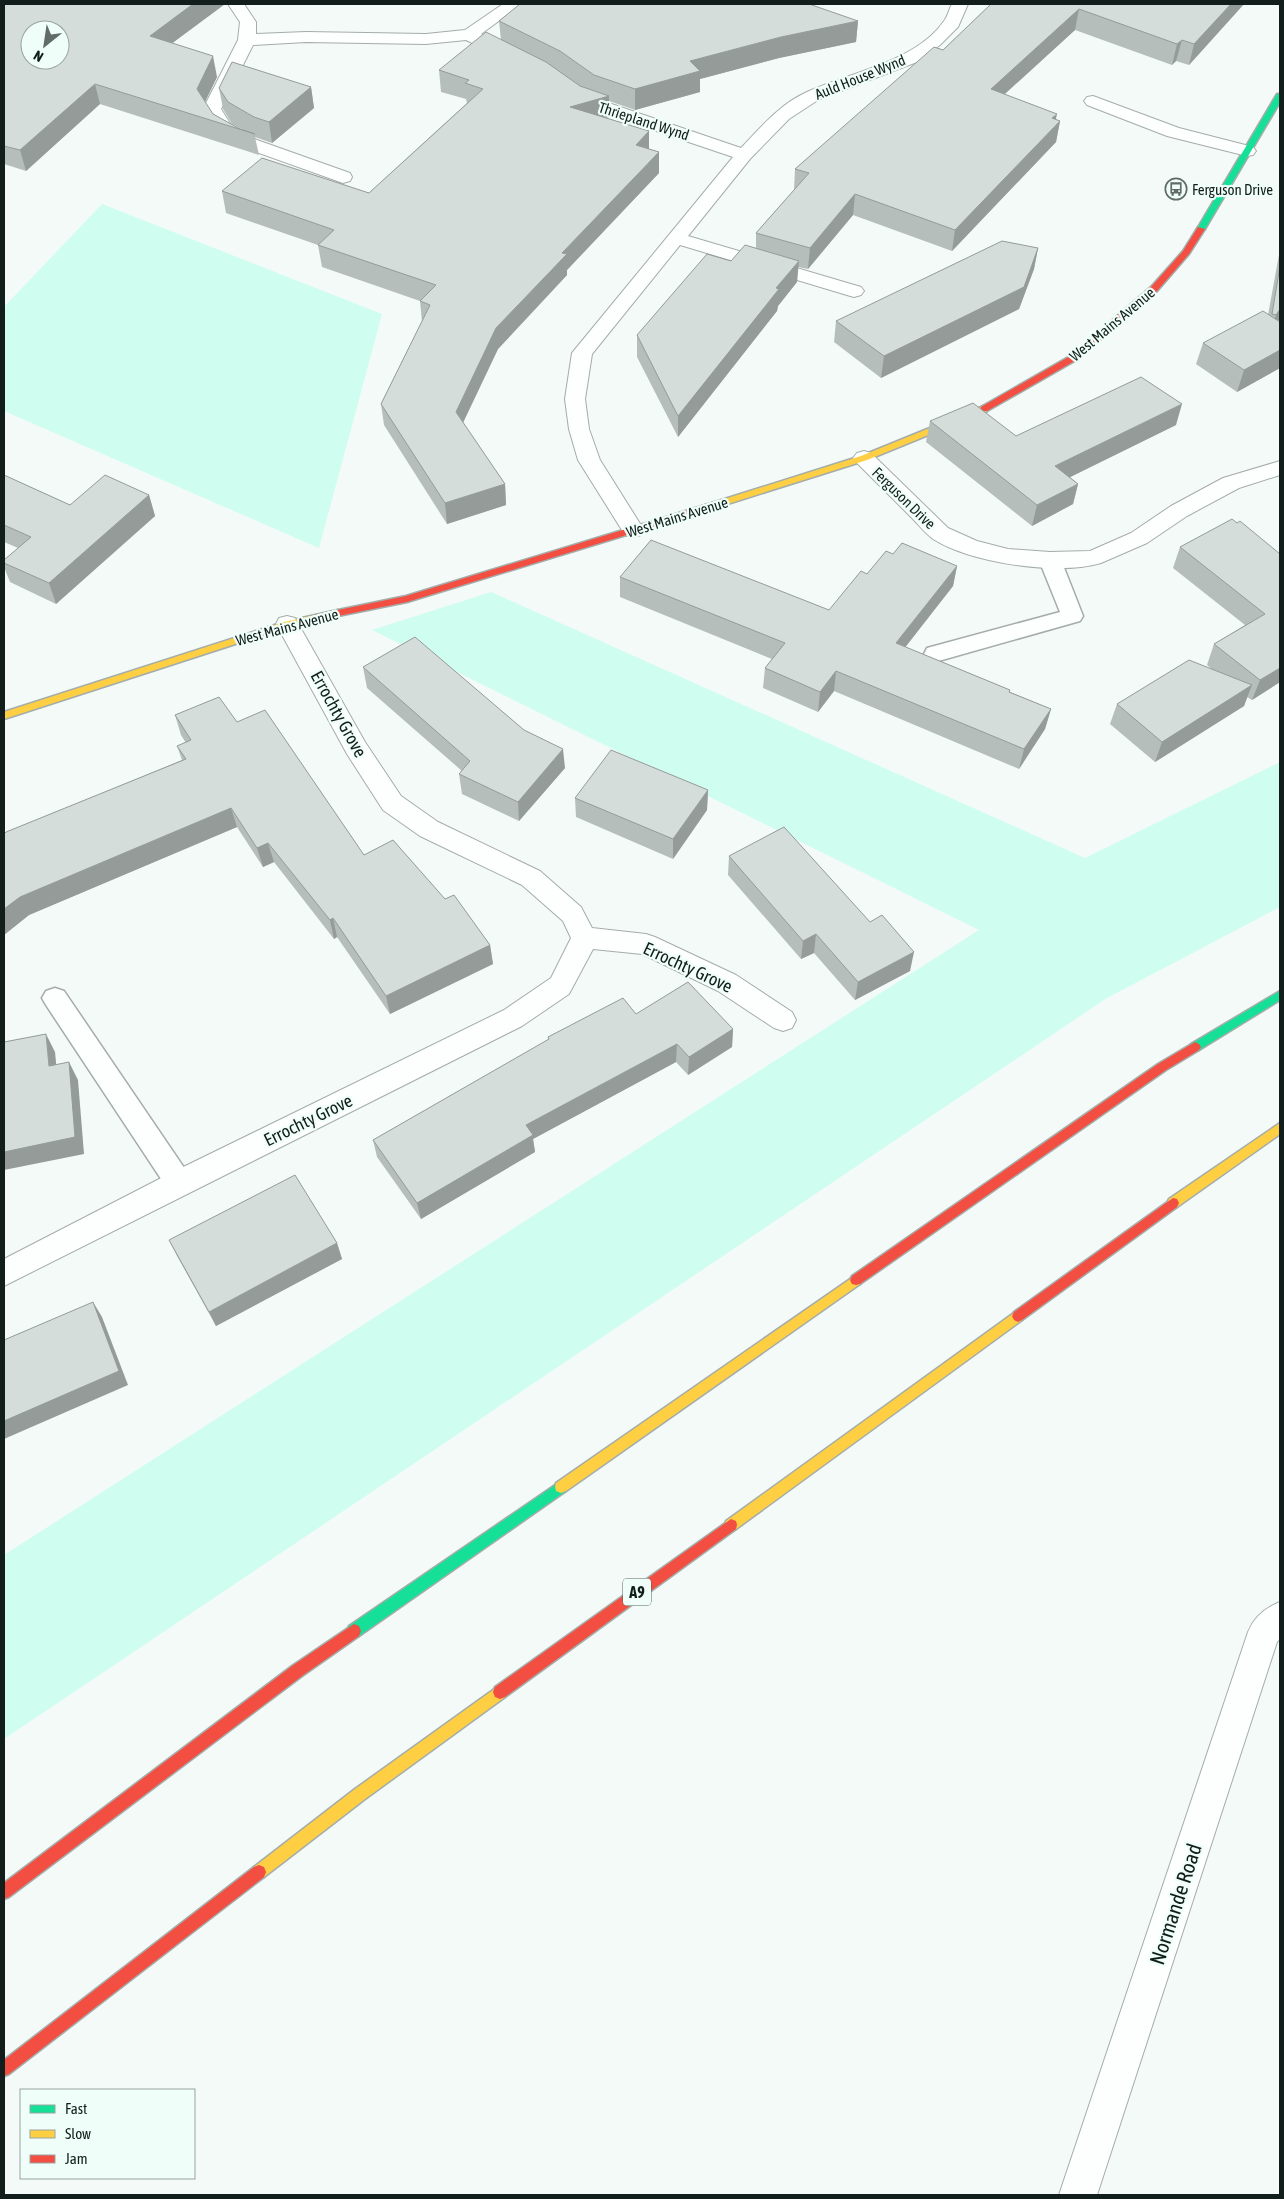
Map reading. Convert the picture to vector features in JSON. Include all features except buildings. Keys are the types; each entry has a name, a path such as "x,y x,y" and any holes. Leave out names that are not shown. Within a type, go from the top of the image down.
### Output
{"main road":[{"name":"West Mains Avenue","path":"7,715 287,624 407,599 864,458 990,406 1076,357 1154,289 1186,252 1220,200 1280,96"},
{"path":"4,701 7,715"},
{"path":"4,1892 305,1665 1162,1068 1280,995"},
{"name":"A9","path":"4,2069 360,1794 1234,1159 1280,1128"}],"street":[{"path":"236,4 248,22 247,40 212,109 224,129 251,144 343,177"},
{"path":"247,40 306,37 426,39 469,35 514,4"},
{"name":"Auld House Wynd","path":"633,530 589,460 579,429 575,399 582,353 744,155 783,115 812,96 911,58 934,41 952,23 960,4"},
{"path":"469,35 521,62"},
{"name":"Thriepland Wynd","path":"561,83 588,102 744,155"},
{"path":"1093,101 1173,132 1247,151"},
{"path":"676,238 854,291"},
{"name":"Ferguson Drive","path":"864,458 940,533 970,547 998,554 1050,560 1093,558 1139,538 1179,511 1231,483 1280,468"},
{"name":"Errochty Grove","path":"4,1273 178,1183 513,1018 560,986 576,958 584,938 572,914 531,878 429,829 392,803 356,748 287,624"},
{"name":"Errochty Grove","path":"584,938 646,944 727,983 783,1020"},
{"name":"Normande Road","path":"1078,2195 1264,1632 1280,1618"}],"lane":[{"path":"935,654 1072,616 1050,560"},
{"path":"55,998 178,1183"}],"green space":[{"path":"102,204 382,314 319,548 4,411 4,307"},
{"path":"491,592 1085,858 1280,762 1280,907 1107,998 4,1739 4,1555 979,930 372,630"}],"traffic: fast":[{"path":"1201,229 1280,96"},
{"path":"1195,1047 1280,995"},
{"path":"354,1631 561,1487"}],"traffic: slow":[{"path":"715,505 864,458 984,409"},
{"path":"4,716 287,624 338,613"},
{"path":"1173,1203 1280,1128"},
{"path":"561,1487 856,1280"},
{"path":"731,1525 1018,1316"},
{"path":"259,1872 360,1794 500,1692"}],"traffic: jam":[{"path":"984,409 1075,357 1154,289 1186,252 1201,229"},
{"path":"338,613 407,599 715,505"},
{"path":"856,1280 1162,1067 1195,1047"},
{"path":"1018,1316 1173,1203"},
{"path":"500,1692 731,1525"},
{"path":"4,1892 297,1671 354,1631"},
{"path":"4,2069 259,1872"}],"place":[{"name":"Ferguson Drive","path":"1176,189"}]}
